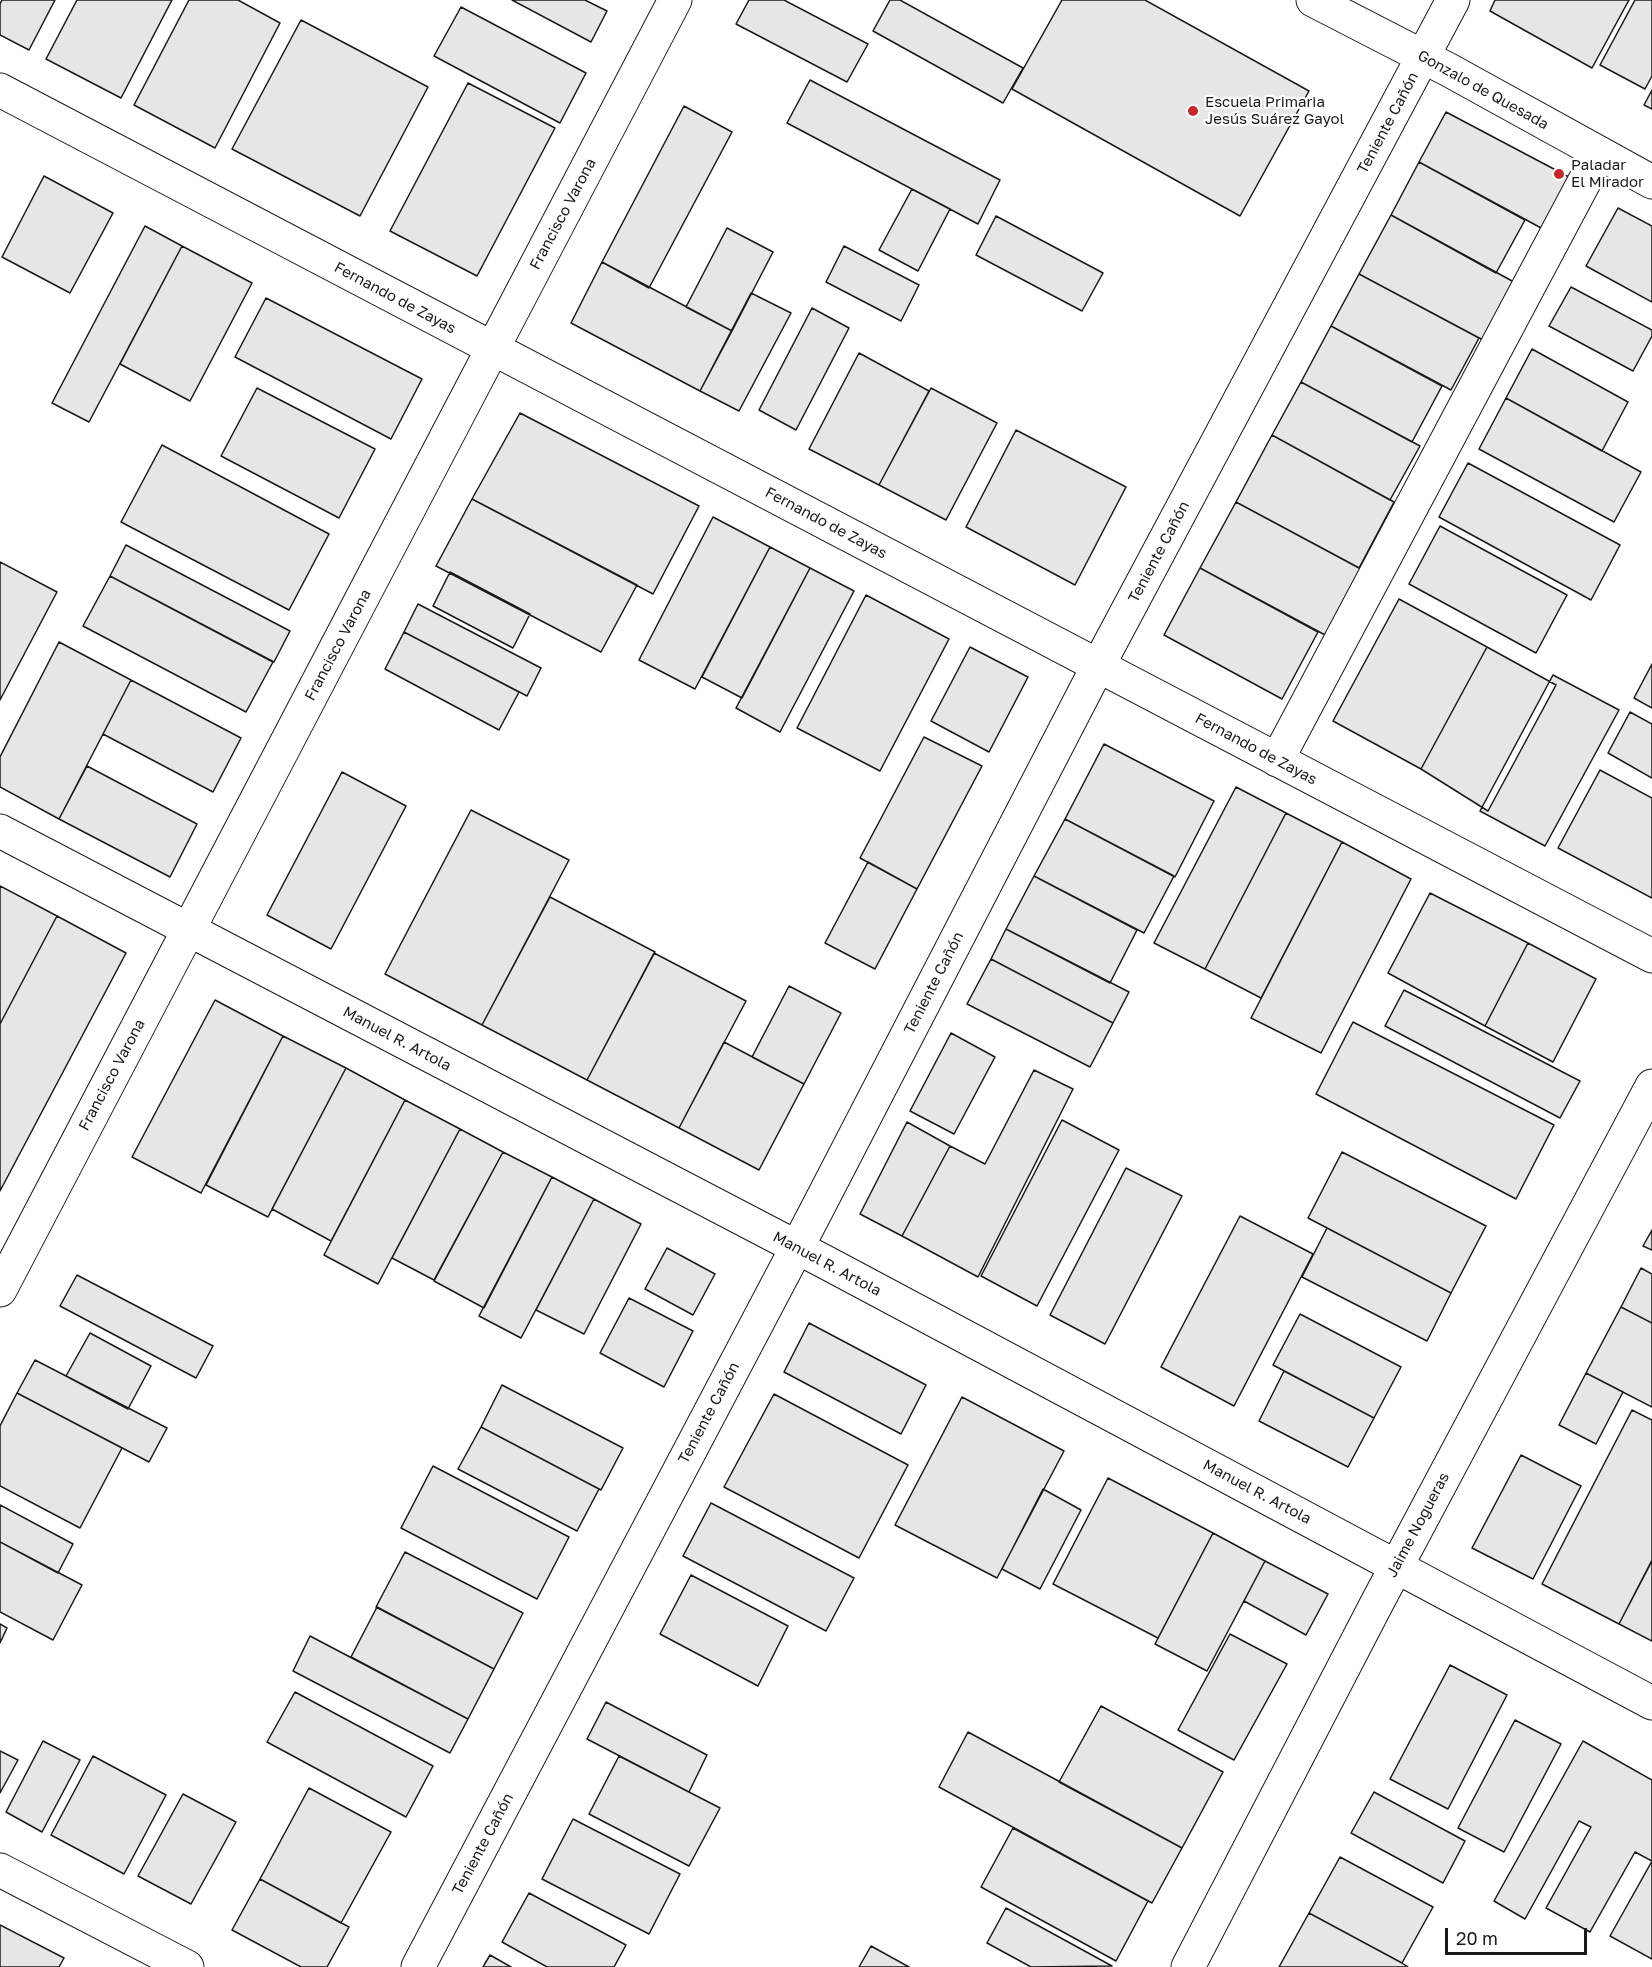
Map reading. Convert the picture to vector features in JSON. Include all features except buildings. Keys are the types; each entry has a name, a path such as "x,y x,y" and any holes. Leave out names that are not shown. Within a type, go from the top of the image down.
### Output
{"street":[{"name":"Francisco Varona","path":"0,1290 675,0"},
{"name":"Gonzalo de Quesada","path":"1313,0 1424,56 1652,182"},
{"name":"Teniente Cañón","path":"418,1967 1098,666 1453,0"},
{"name":"Fernando de Zayas","path":"0,90 1652,956"},
{"path":"1277,760 1599,154"},
{"name":"Manuel R. Artola","path":"0,831 796,1247 1652,1703"},
{"name":"Jaime Nogueras","path":"1188,1967 1396,1566 1652,1086"},
{"path":"0,1870 187,1967"}],"place":[{"name":"Escuela Primaria Jesús Suárez Gayol","path":"1193,111"},
{"name":"Paladar El Mirador","path":"1559,174"}]}
